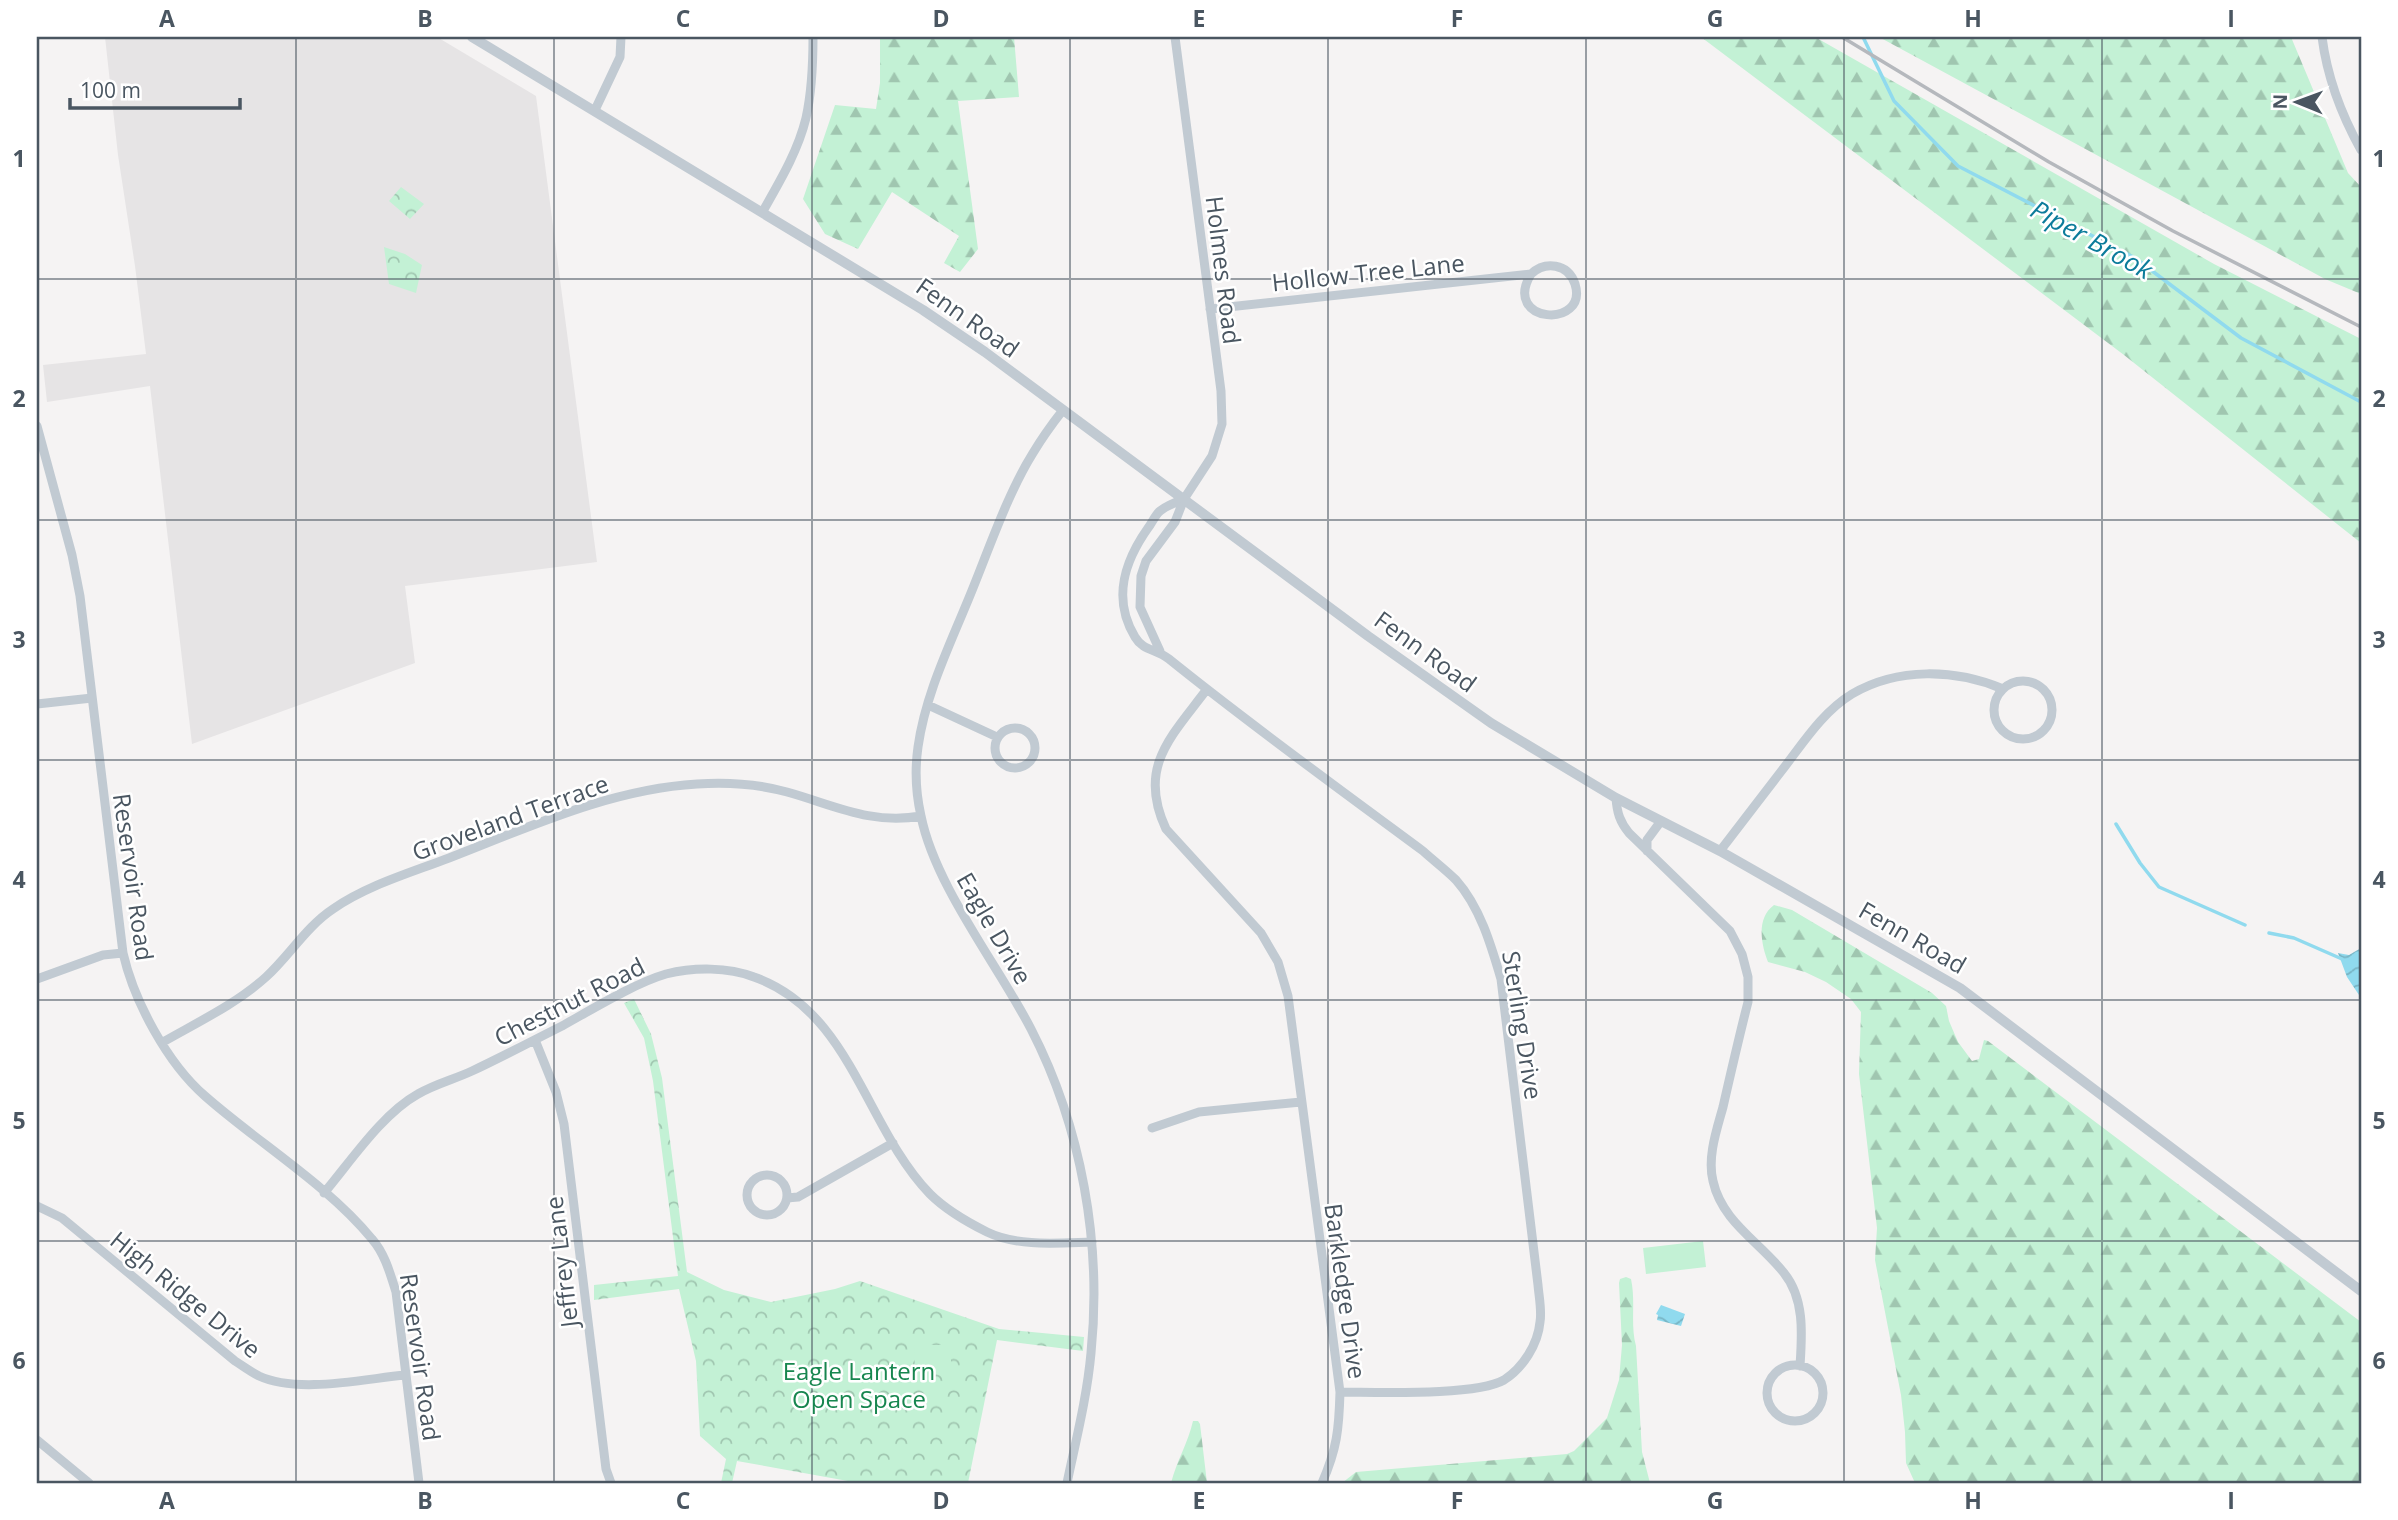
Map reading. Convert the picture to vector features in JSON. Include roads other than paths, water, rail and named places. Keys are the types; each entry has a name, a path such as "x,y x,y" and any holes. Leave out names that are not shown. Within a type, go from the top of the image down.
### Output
{"street":[{"name":"Fenn Road","path":"472,37 923,310 985,352 1463,704 1534,751 1616,798 1720,851 1960,988 2361,1291"},
{"path":"595,110 620,57 621,37"},
{"path":"763,211 791,161 806,119 812,76 813,37"},
{"name":"Holmes Road","path":"1175,37 1221,391 1222,424 1212,457 1184,499"},
{"path":"2322,37 2346,124 2361,150"},
{"name":"Hollow Tree Lane","path":"1210,309 1531,274 1537,269 1554,265 1569,274 1576,289 1575,297 1567,310 1554,316 1546,316 1532,309 1525,288 1531,274"},
{"name":"Eagle Drive","path":"1062,410 1031,454 940,670 918,747 918,783 920,816 946,883 1032,1031 1048,1068 1064,1108 1086,1196 1092,1242 1094,1294 1091,1354 1067,1483"},
{"name":"Reservoir Road","path":"37,426 72,555 80,596 127,973 142,1008 181,1071 203,1094 324,1193 372,1239 387,1262 396,1292 419,1483"},
{"name":"Sterling Drive","path":"1160,651 1143,648 1136,639 1125,611 1124,580 1131,554 1160,511 1184,499"},
{"name":"Sterling Drive","path":"1184,499 1175,522 1146,561 1141,576 1140,607 1160,651 1207,690 1423,851 1457,881 1490,940 1501,979 1538,1285 1540,1323 1530,1353 1504,1380 1475,1389 1340,1392"},
{"path":"1720,851 1821,721 1852,695 1895,677 1942,673 1977,678 2003,689"},
{"path":"2031,682 2046,693 2052,712 2044,729 2027,738 2018,738 2002,730 1994,714 1998,696 2003,689 2011,683 2031,682"},
{"name":"Barkledge Drive","path":"1207,690 1166,745 1157,767 1154,790 1157,809 1166,829 1261,933 1278,962 1288,996 1340,1392 1339,1433 1322,1483"},
{"path":"37,704 92,698"},
{"path":"928,705 997,737"},
{"path":"1013,727 1025,730 1034,739 1035,752 1028,763 1017,768 1004,766 999,762 994,750 997,737 1001,732 1013,727"},
{"name":"Groveland Terrace","path":"163,1042 223,1008 264,979 330,910 362,892 563,814 611,799 654,788 743,784 783,791 856,814 882,819 920,816"},
{"path":"1616,798 1621,822 1647,851 1724,924 1742,954 1748,977 1748,1002 1713,1149 1712,1179 1722,1205 1735,1223 1785,1274 1797,1298 1802,1331 1800,1366"},
{"path":"1647,851 1647,840 1661,821"},
{"path":"37,979 103,956 123,953"},
{"name":"Chestnut Road","path":"324,1193 382,1124 418,1094 471,1072 666,974 736,970 767,981 812,1013 834,1040 893,1143 931,1195 957,1216 990,1234 1022,1241 1092,1242"},
{"name":"Jeffrey Lane","path":"535,1040 556,1092 564,1124 606,1469 611,1483"},
{"path":"1152,1128 1199,1112 1301,1102"},
{"path":"787,1198 797,1197 893,1143"},
{"path":"767,1175 783,1184 787,1198 777,1213 764,1215 753,1209 747,1197 755,1179 767,1175"},
{"name":"High Ridge Drive","path":"37,1206 62,1219 235,1361 260,1376 289,1384 316,1384 405,1375"},
{"path":"1791,1366 1800,1366 1816,1375 1823,1393 1817,1411 1810,1417 1792,1421 1776,1414 1771,1408 1768,1392 1774,1375 1791,1366"},
{"path":"37,1440 89,1483"}],"water":[{"path":"2361,948 2361,998 2347,977 2338,953 2349,955"},
{"path":"1661,1305 1685,1314 1681,1326 1657,1320 1656,1314"}],"waterway":[{"name":"Piper Brook","path":"1863,37 1894,101 1958,166 2135,258 2241,338 2361,402"},
{"path":"2116,824 2140,863 2159,887 2245,925"},
{"path":"2269,933 2294,938 2342,959"}],"railway":[{"path":"1842,37 2049,162 2173,231 2361,327"}],"park label":[{"name":"Eagle Lantern Open Space","path":"859,1384"}]}
